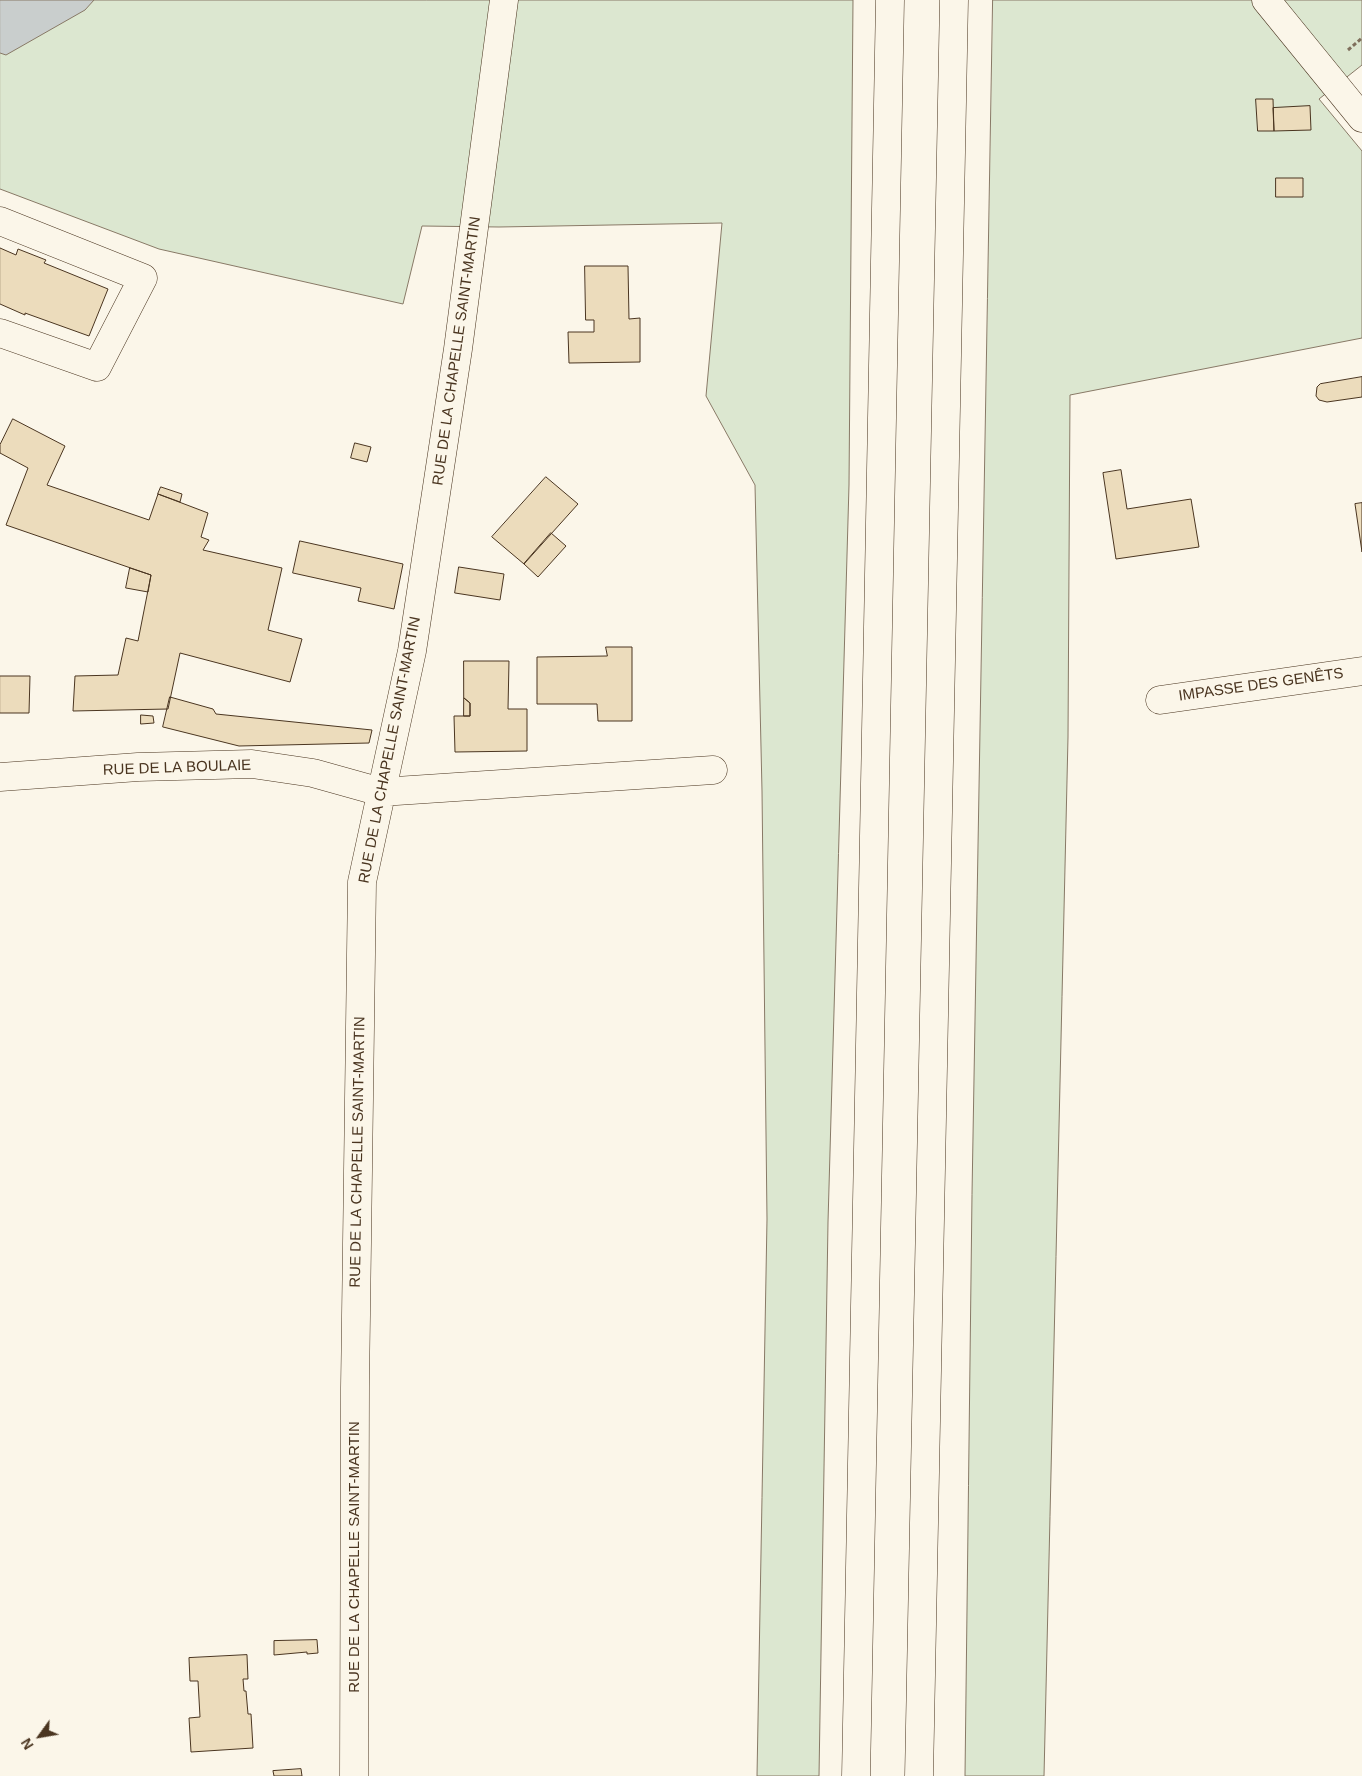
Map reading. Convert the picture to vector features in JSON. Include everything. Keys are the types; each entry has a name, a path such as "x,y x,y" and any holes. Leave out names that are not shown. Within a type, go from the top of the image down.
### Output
{"main road":[{"name":"RUE DE LA CHAPELLE SAINT-MARTIN","path":"354,1776 355,1387 362,882 412,651 458,349 504,0"},
{"path":"856,1776 890,0"},
{"path":"919,1776 954,0"},
{"path":"1266,0 1362,118"},
{"path":"0,220 142,278 97,367 0,334"},
{"name":"IMPASSE DES GENÊTS","path":"1160,700 1362,671"},
{"name":"RUE DE LA BOULAIE","path":"0,777 138,767 252,764 313,773 381,792 713,770"}],"green space":[{"path":"0,0 853,0 849,485 828,1222 819,1776 757,1776 767,1219 762,791 755,485 706,396 722,223 499,227 422,226 403,304 159,249 0,189"},
{"path":"993,0 1362,0 1362,65 1319,99 1362,151 1362,338 1070,395 1068,737 1044,1776 965,1776 972,1195"}],"shaded area":[{"path":"0,0 94,0 85,10 6,55 0,53"}],"building":[{"path":"1256,99 1273,99 1274,131 1258,131"},
{"path":"1310,106 1311,130 1274,131 1273,108"},
{"path":"1276,178 1303,178 1303,197 1276,197"},
{"path":"0,248 16,255 18,249 46,260 44,263 108,289 89,336 25,313 25,315 0,304"},
{"path":"585,266 628,266 629,319 640,318 640,362 569,363 568,332 594,332 594,320 586,320"},
{"path":"1362,377 1362,397 1327,402 1319,400 1316,396 1317,387 1320,384"},
{"path":"13,419 65,446 47,485 149,520 158,494 208,513 201,537 209,540 203,550 282,568 268,630 302,639 290,682 180,653 168,709 73,711 75,676 118,675 126,638 138,641 151,575 6,525 28,468 0,453 0,445"},
{"path":"355,443 371,447 367,462 351,458"},
{"path":"1121,470 1127,509 1191,499 1199,547 1116,559 1103,473"},
{"path":"546,477 578,504 524,564 492,537"},
{"path":"161,487 182,494 180,502 158,494"},
{"path":"1362,503 1362,552 1355,504"},
{"path":"551,533 566,546 538,577 524,564"},
{"path":"300,541 403,564 394,609 358,601 361,588 293,573"},
{"path":"459,567 504,574 500,600 455,593"},
{"path":"130,568 151,575 148,592 126,588"},
{"path":"606,647 632,647 632,721 598,721 597,704 537,704 537,657 607,656"},
{"path":"464,661 509,661 508,709 527,709 527,751 455,752 454,716 470,716 470,703 464,698"},
{"path":"0,676 30,676 29,713 0,713"},
{"path":"170,697 213,709 216,714 372,730 369,743 239,746 163,727"},
{"path":"464,698 470,703 470,716 464,716"},
{"path":"141,715 153,716 154,723 141,724"},
{"path":"317,1640 318,1653 274,1655 274,1641"},
{"path":"247,1655 248,1679 243,1679 248,1714 251,1714 253,1748 191,1752 189,1718 200,1717 198,1681 190,1681 189,1658"},
{"path":"301,1769 302,1776 274,1776 273,1771"}]}
